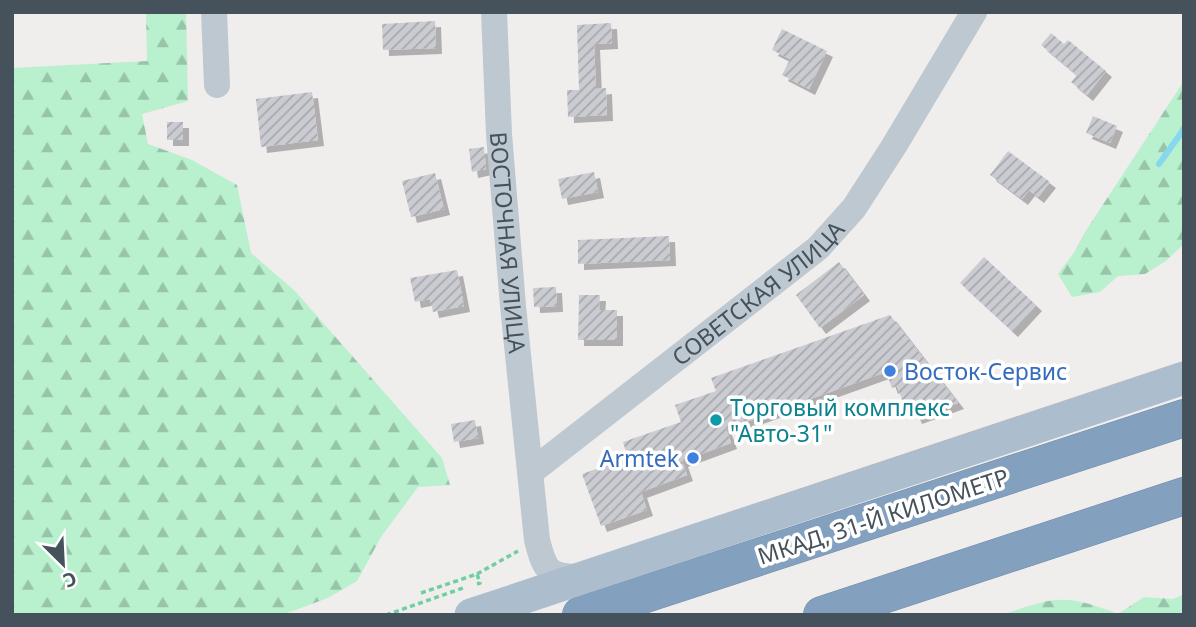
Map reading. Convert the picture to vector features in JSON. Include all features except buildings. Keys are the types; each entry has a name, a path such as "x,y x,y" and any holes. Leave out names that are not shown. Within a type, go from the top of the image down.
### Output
{"highway":[{"name":"МКАД, 31-Й КИЛОМЕТР","path":"582,615 1184,418"},
{"path":"822,615 1184,496"}],"main road":[{"path":"482,611 1184,378"}],"street":[{"path":"214,12 217,85"},
{"name":"ВОСТОЧНАЯ УЛИЦА","path":"494,12 505,200 531,472"},
{"name":"СОВЕТСКАЯ УЛИЦА","path":"531,472 818,248 854,208 974,12"},
{"path":"531,472 537,540 543,562 550,572 562,577 581,577"},
{"path":"482,611 514,592 527,578 534,565 537,540"}],"path":[{"path":"421,593 477,574 537,540"},
{"path":"386,615 480,583 477,574"}],"green space":[{"path":"146,12 186,12 188,101 142,114 148,144 192,160 237,185 251,253 295,291 442,458 450,485 418,487 381,537 357,581 328,598 282,615 12,615 12,68 147,61"},
{"path":"1184,81 1184,244 1166,261 1145,274 1118,276 1100,292 1072,297 1058,274"},
{"path":"1184,594 1184,615 1003,615 1036,604 1060,600 1085,603 1118,614 1144,597 1173,599"}],"waterway":[{"path":"1159,164 1184,129"}],"place":[{"name":"Восток-Сервис","path":"890,371"},
{"name":"Торговый комплекс \"Авто-31\"","path":"716,420"},
{"name":"Armtek","path":"693,458"}]}
